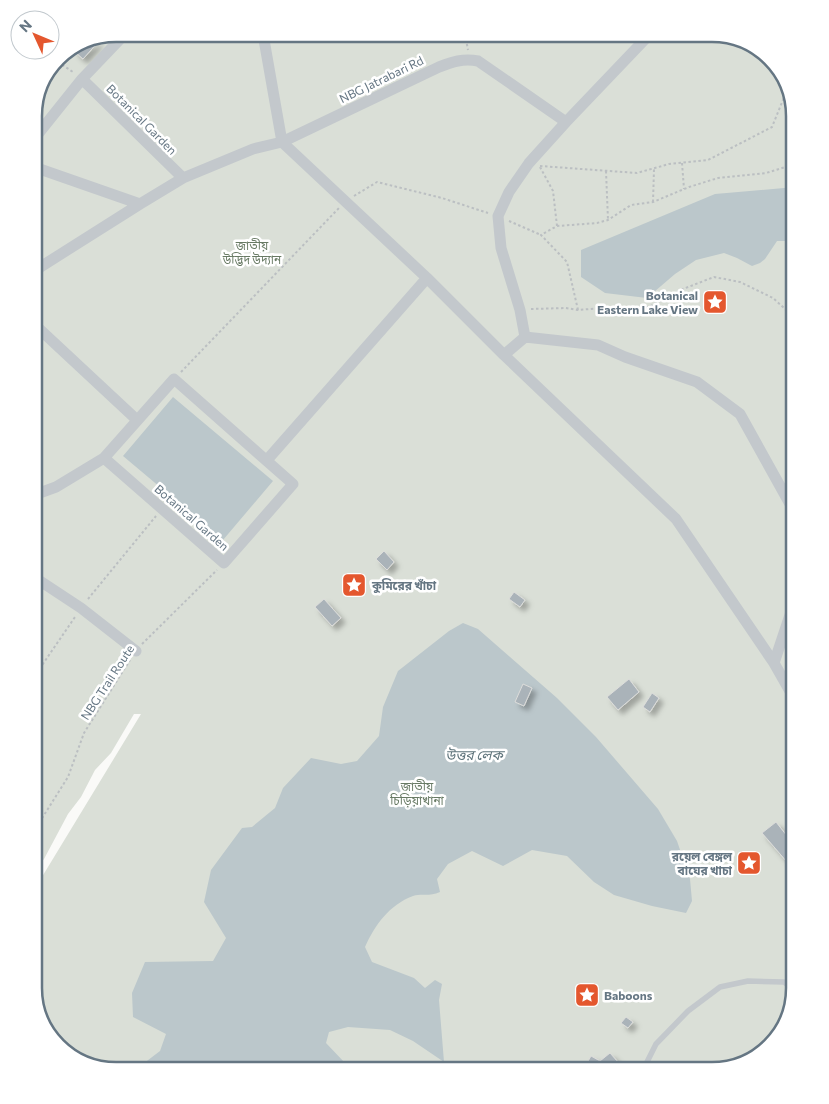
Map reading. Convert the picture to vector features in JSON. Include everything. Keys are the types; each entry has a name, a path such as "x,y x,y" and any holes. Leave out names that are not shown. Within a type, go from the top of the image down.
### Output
{"street":[{"path":"43,128 82,79 117,42"},
{"path":"264,42 282,142 427,278 504,355 676,519 774,663 786,684"},
{"path":"525,337 520,310 501,248 498,216 509,192 534,165 566,122 642,43"},
{"path":"469,59 478,61 566,122"},
{"name":"NBG Jatrabari Rd","path":"140,204 183,178 253,149 282,142 439,67 455,61 469,59"},
{"name":"Botanical Garden","path":"82,79 183,178"},
{"path":"43,170 140,204"},
{"path":"43,265 140,204"},
{"path":"267,460 427,278"},
{"path":"43,332 137,420"},
{"path":"504,355 525,337 598,345 625,357 697,382 740,414 786,497"},
{"path":"43,492 56,487 104,458 174,379"},
{"name":"Botanical Garden","path":"104,458 224,563 293,484 174,379"},
{"path":"43,583 81,608 136,651"},
{"path":"774,663 786,627"}],"lane":[{"path":"647,1062 656,1044 688,1011 720,987 748,981 786,984"}],"path":[{"path":"466,43 469,59"},
{"path":"64,66 82,79"},
{"path":"534,165 637,173 669,164 708,160 772,127 784,98"},
{"path":"682,163 684,190"},
{"path":"534,165 554,191 557,226"},
{"path":"541,235 557,226 597,223 608,220 631,205 653,202 718,178 766,173 786,167"},
{"path":"653,202 654,168"},
{"path":"606,171 608,220"},
{"path":"174,379 346,201 376,182 442,198 498,216 541,235 567,262 578,310"},
{"path":"520,310 566,308 578,310 602,308 632,310 651,306 683,289 714,277 740,282 773,298 786,310"},
{"path":"43,665 81,608 162,508"},
{"name":"NBG Trail Route","path":"43,817 68,777 84,733 136,651 224,563"}],"green space":[{"path":"117,42 717,43 741,48 765,64 781,88 786,107 786,987 783,1011 768,1036 753,1049 741,1056 712,1062 117,1062 88,1056 64,1040 48,1016 45,1006 43,997 43,875 141,714 134,714 111,753 95,770 81,797 68,814 43,860 43,112 50,84 68,61 80,52 93,46"}],"water":[{"path":"786,188 786,241 777,241 765,259 752,266 724,253 696,260 675,274 647,298 605,293 581,277 581,250 715,194"},
{"path":"173,397 273,481 223,540 123,456"},
{"name":"উত্তর লেক","path":"463,623 478,629 557,698 596,737 658,809 677,841 690,879 692,901 686,913 614,895 594,882 567,856 532,850 503,866 472,851 448,864 437,879 440,892 413,896 390,910 373,931 365,947 372,962 414,978 425,988 435,980 442,984 439,1000 444,1062 413,1041 390,1030 348,1027 329,1032 326,1043 344,1062 146,1062 160,1051 166,1034 133,1017 132,993 145,962 213,961 226,938 204,902 211,870 242,828 252,827 275,808 283,788 311,758 341,764 357,761 379,736 383,707 398,671 449,631"}],"building":[{"path":"95,46 83,59 77,54"},
{"path":"384,551 394,562 387,570 376,559"},
{"path":"514,592 525,600 520,607 509,599"},
{"path":"324,599 341,618 332,626 315,607"},
{"path":"629,679 639,692 618,710 607,697"},
{"path":"523,684 532,688 524,706 515,702"},
{"path":"652,693 659,698 650,712 643,707"},
{"path":"776,822 786,835 786,861 762,833"},
{"path":"626,1017 633,1022 628,1028 621,1023"},
{"path":"610,1053 618,1062 588,1062 591,1056 600,1061"}],"place":[{"name":"Botanical Eastern Lake View","path":"715,302"},
{"name":"কুমিরের খাঁচা","path":"354,585"},
{"name":"রয়েল বেঙ্গল বাঘের খাচা","path":"749,863"},
{"name":"Baboons","path":"587,995"}],"park label":[{"name":"জাতীয় উদ্ভিদ উদ্যান","path":"252,252"},
{"name":"জাতীয় চিড়িয়াখানা","path":"417,793"}]}
